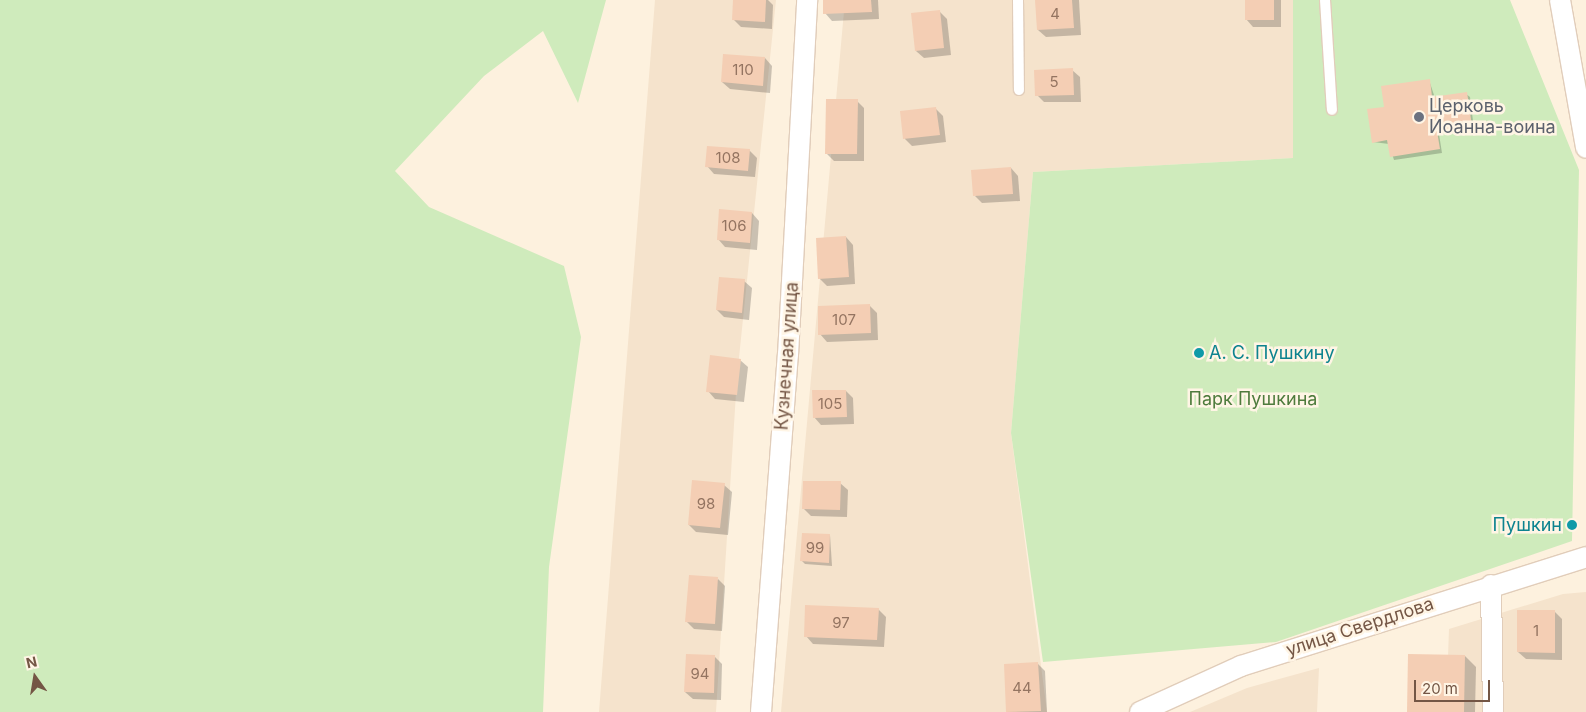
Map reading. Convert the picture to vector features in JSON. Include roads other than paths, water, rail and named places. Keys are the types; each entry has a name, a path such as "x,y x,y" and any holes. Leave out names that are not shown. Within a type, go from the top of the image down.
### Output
{"street":[{"name":"Кузнечная улица","path":"761,712 788,355 807,0"},
{"path":"1560,0 1586,148"},
{"name":"улица Свердлова","path":"1140,712 1241,666 1491,585 1586,557"},
{"path":"1491,585 1493,712"}],"lane":[{"path":"1018,0 1019,90"},
{"path":"1325,0 1332,110"}],"place":[{"name":"Церковь Иоанна-воина","path":"1419,117"},
{"name":"А. С. Пушкину","path":"1199,353"},
{"name":"Пушкин","path":"1572,525"}],"park label":[{"name":"Парк Пушкина","path":"1253,399"}]}
